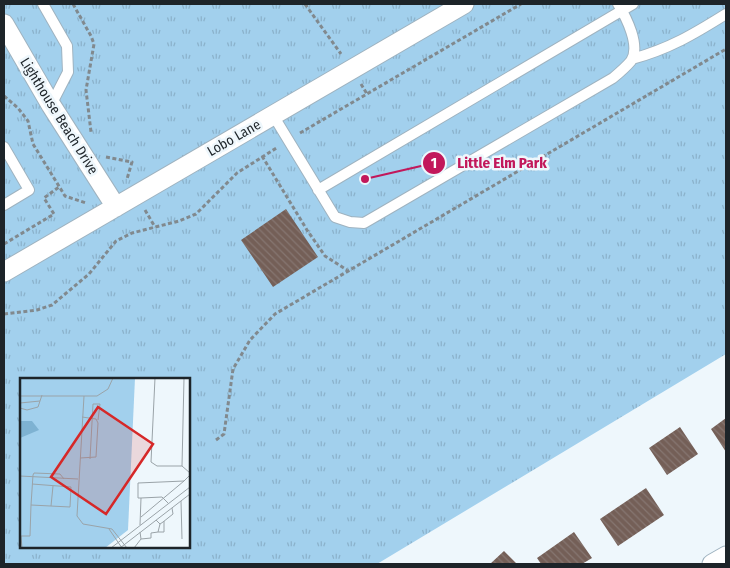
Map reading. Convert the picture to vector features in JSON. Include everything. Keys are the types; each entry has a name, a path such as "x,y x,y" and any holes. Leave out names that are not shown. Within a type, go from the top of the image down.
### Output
{"street":[{"name":"Lobo Lane","path":"4,272 464,4"},
{"name":"Lighthouse Beach Drive","path":"4,24 51,105 116,207"},
{"path":"712,564 726,556"}],"lane":[{"path":"43,4 67,46 68,72 51,105"},
{"path":"318,190 620,7 633,4"},
{"path":"620,7 626,17 634,43 632,59"},
{"path":"273,115 335,217 350,222 364,223 613,78 632,59 657,53 682,41 726,14"},
{"path":"4,147 29,190 4,206"}],"path":[{"path":"73,4 94,44 86,90 92,132"},
{"path":"305,4 367,94"},
{"path":"4,314 37,310 52,305 89,274 116,241 132,232 179,221 196,214 237,173 262,156 521,4"},
{"path":"216,440 224,434 233,369 250,340 275,314 726,49"},
{"path":"105,156 132,162 127,179"},
{"path":"262,156 306,230 325,256 347,270"},
{"path":"4,244 54,214 44,198 59,187"}],"green space":[{"path":"4,4 726,4 726,354 377,564 4,564"}],"building":[{"path":"286,209 318,257 273,287 241,240"},
{"path":"726,418 726,452 711,429"},
{"path":"680,427 698,454 667,475 649,448"},
{"path":"646,488 664,515 618,546 600,519"},
{"path":"574,532 592,558 582,564 541,564 537,558"},
{"path":"504,551 517,564 490,564"}],"place":[{"name":"Little Elm Park","path":"365,179"}]}
